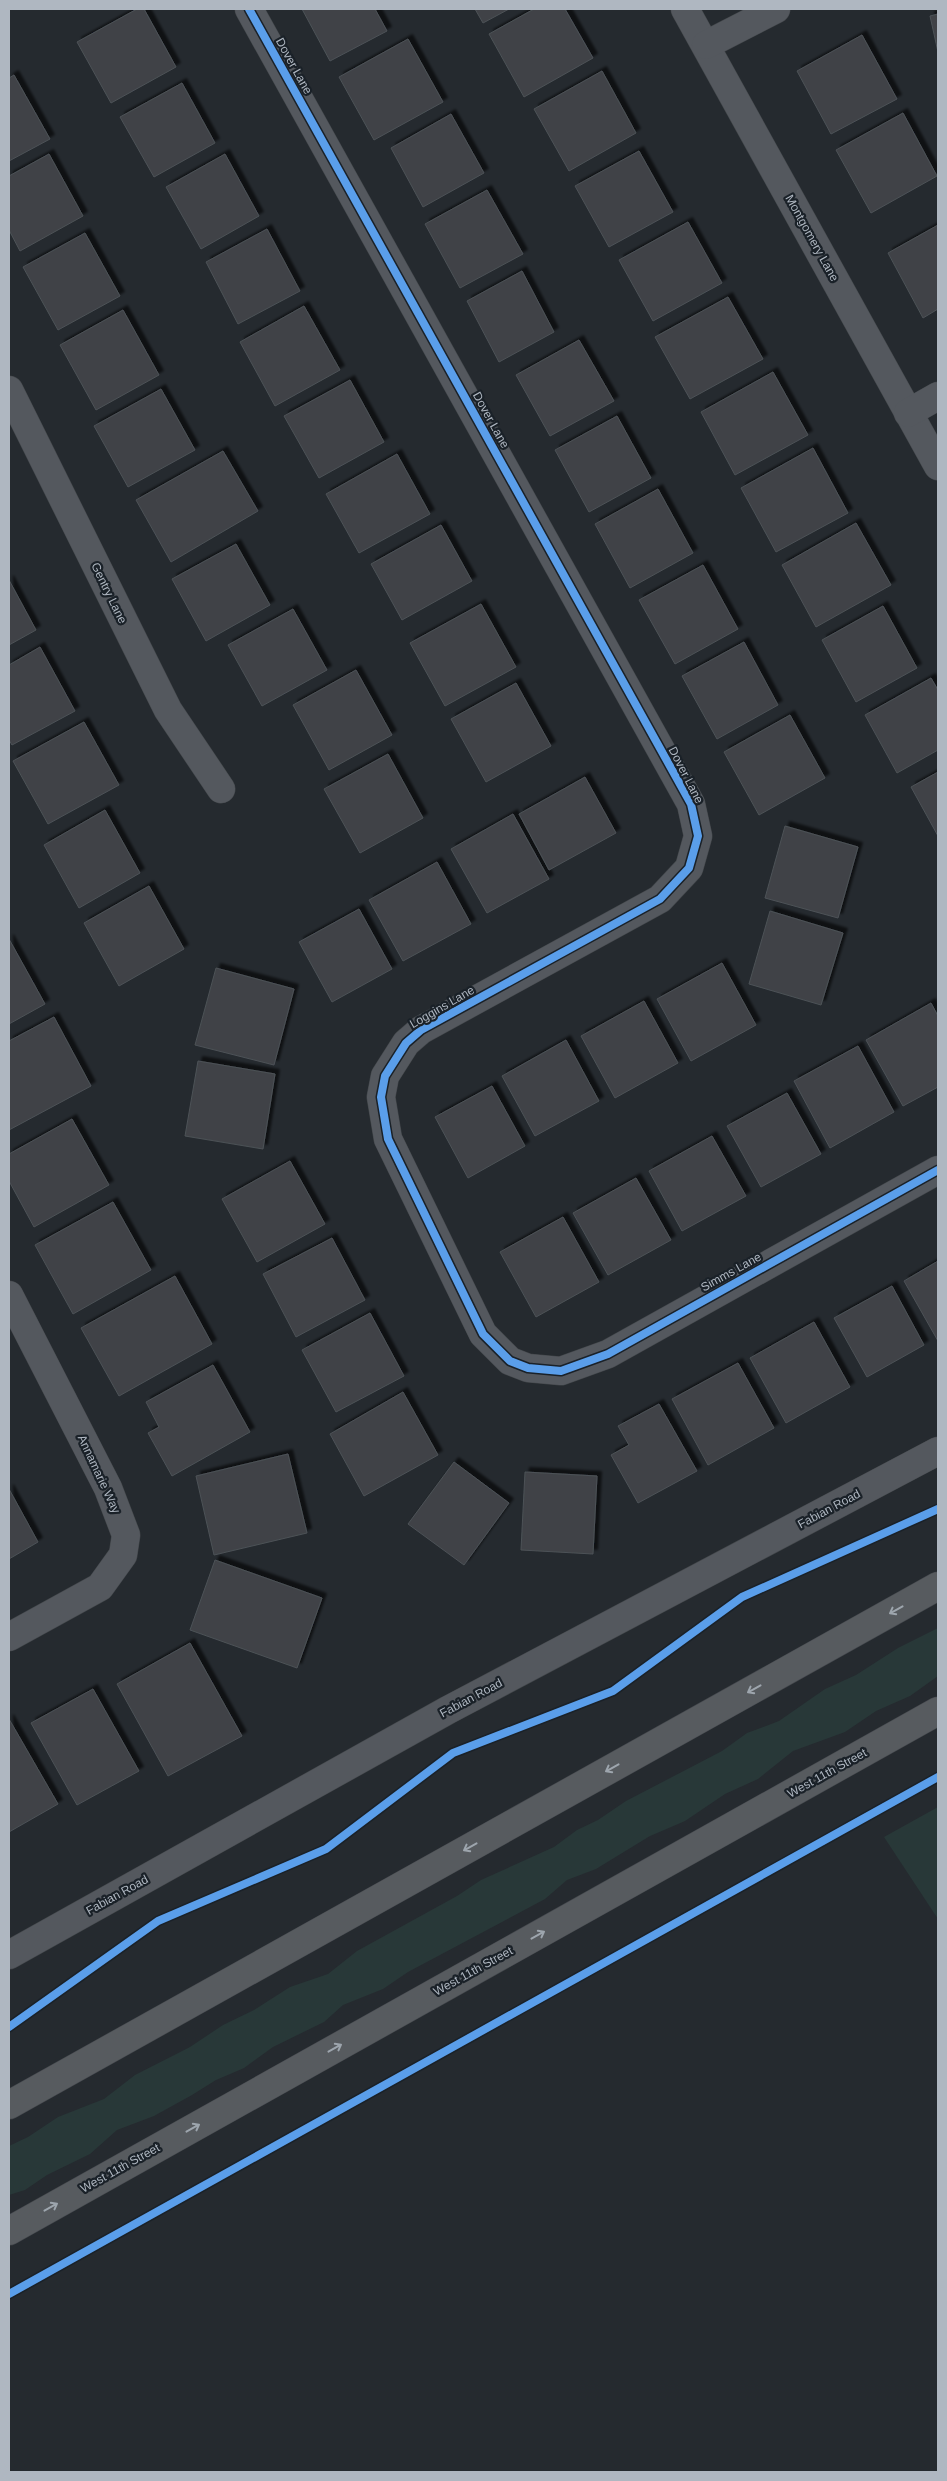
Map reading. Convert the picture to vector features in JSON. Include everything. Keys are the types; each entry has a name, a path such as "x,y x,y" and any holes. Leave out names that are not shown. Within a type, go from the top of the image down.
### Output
{"main road":[{"path":"9,2105 938,1586"},
{"name":"West 11th Street","path":"9,2231 938,1711"}],"street":[{"name":"Dover Lane","path":"249,9 691,804 698,836 696,847"},
{"name":"Montgomery Lane","path":"685,9 938,466"},
{"path":"706,45 776,9"},
{"name":"Gentry Lane","path":"9,390 168,710 220,789"},
{"path":"908,413 938,396"},
{"name":"Loggins Lane","path":"528,1368 510,1361 484,1334 470,1308 388,1139 381,1098 385,1076 406,1043 421,1030 660,899 689,868 696,847"},
{"name":"Simms Lane","path":"528,1368 562,1371 608,1354 938,1170"},
{"name":"Annamarie Way","path":"9,1295 108,1488 126,1535 123,1555 100,1587 9,1638"},
{"name":"Fabian Road","path":"9,1955 448,1710 938,1451"}],"shaded area":[{"path":"938,1628 938,1676 910,1696 876,1711 845,1732 793,1751 758,1779 725,1794 685,1821 650,1836 596,1869 567,1880 545,1899 408,1972 383,1989 343,2005 324,2022 273,2047 244,2068 216,2080 154,2116 117,2130 90,2154 47,2175 25,2190 9,2195 9,2146 28,2137 58,2117 104,2099 135,2075 190,2047 223,2025 254,2010 290,1987 328,1974 357,1951 457,1896 481,1880 554,1847 577,1830 598,1820 626,1801 722,1751 747,1733 779,1721 825,1689 856,1675 898,1648"},
{"path":"938,1807 938,1919 884,1837"}],"building":[{"path":"137,9 144,9 176,67 111,103 77,42"},
{"path":"302,9 375,9 387,31 330,61"},
{"path":"475,9 509,9 483,23"},
{"path":"534,9 565,9 593,58 524,97 489,34"},
{"path":"938,14 938,52 930,16"},
{"path":"862,35 897,99 831,134 797,71"},
{"path":"408,39 443,102 374,140 339,77"},
{"path":"602,71 636,133 569,171 534,109"},
{"path":"14,75 50,139 9,161 9,78"},
{"path":"182,83 215,143 154,177 120,117"},
{"path":"903,113 937,176 871,213 836,150"},
{"path":"451,114 484,173 423,207 391,148"},
{"path":"639,151 673,212 609,247 575,186"},
{"path":"49,154 83,216 20,251 9,230 9,176"},
{"path":"225,154 259,216 201,249 166,187"},
{"path":"487,190 523,254 460,288 425,224"},
{"path":"688,222 722,283 653,321 619,260"},
{"path":"938,225 938,309 923,318 888,253"},
{"path":"267,229 300,291 238,324 206,262"},
{"path":"85,233 120,296 58,330 23,267"},
{"path":"522,271 554,332 499,362 467,301"},
{"path":"728,297 763,359 690,399 655,337"},
{"path":"304,306 340,370 275,406 240,342"},
{"path":"123,310 159,375 96,410 60,345"},
{"path":"579,340 614,401 550,436 516,375"},
{"path":"773,372 808,435 735,475 701,412"},
{"path":"350,380 384,442 319,478 284,416"},
{"path":"161,389 195,450 128,487 94,426"},
{"path":"617,416 651,478 589,512 555,450"},
{"path":"813,448 848,513 776,552 741,488"},
{"path":"223,451 258,511 171,562 136,500"},
{"path":"397,454 430,514 359,553 326,494"},
{"path":"658,489 693,553 630,588 595,524"},
{"path":"856,523 891,585 816,627 782,565"},
{"path":"441,525 472,581 402,620 371,564"},
{"path":"236,544 270,605 206,641 172,579"},
{"path":"703,565 738,629 675,664 639,600"},
{"path":"9,580 36,630 9,645"},
{"path":"481,604 516,667 445,706 410,643"},
{"path":"883,606 917,668 856,702 822,640"},
{"path":"293,609 327,670 262,706 228,645"},
{"path":"744,642 778,705 717,739 682,676"},
{"path":"40,647 75,711 12,745 9,740 9,665"},
{"path":"356,670 392,735 329,770 293,705"},
{"path":"931,678 938,690 938,750 897,773 865,715"},
{"path":"516,683 551,746 486,782 451,719"},
{"path":"790,715 825,778 759,815 724,752"},
{"path":"84,722 119,785 48,824 13,761"},
{"path":"388,754 423,818 360,853 324,789"},
{"path":"938,772 938,836 911,787"},
{"path":"585,777 616,833 549,870 519,814"},
{"path":"105,810 140,873 79,908 44,845"},
{"path":"513,814 549,879 487,913 451,849"},
{"path":"785,826 858,847 838,918 765,898"},
{"path":"437,862 471,924 403,961 369,900"},
{"path":"149,886 184,949 119,986 84,923"},
{"path":"359,909 392,969 332,1002 299,942"},
{"path":"770,911 843,933 821,1005 749,984"},
{"path":"9,939 45,1004 9,1024"},
{"path":"722,963 756,1025 691,1061 657,999"},
{"path":"216,968 294,989 274,1065 195,1045"},
{"path":"644,1001 678,1063 615,1098 581,1036"},
{"path":"931,1003 938,1016 938,1087 903,1106 866,1040"},
{"path":"54,1017 91,1086 9,1130 9,1041"},
{"path":"566,1040 599,1101 535,1136 502,1076"},
{"path":"858,1046 894,1112 830,1148 794,1081"},
{"path":"198,1061 275,1074 263,1149 185,1136"},
{"path":"492,1086 525,1146 468,1178 435,1117"},
{"path":"787,1093 821,1154 761,1187 727,1126"},
{"path":"72,1119 109,1185 34,1227 9,1181 9,1154"},
{"path":"712,1136 746,1196 682,1231 649,1171"},
{"path":"290,1161 325,1224 257,1262 222,1199"},
{"path":"636,1178 671,1240 608,1275 573,1213"},
{"path":"113,1202 151,1270 73,1314 35,1245"},
{"path":"563,1217 599,1282 536,1317 500,1252"},
{"path":"332,1238 365,1300 296,1337 263,1274"},
{"path":"938,1261 938,1341 904,1281"},
{"path":"175,1276 212,1344 119,1396 81,1328"},
{"path":"892,1286 924,1345 867,1377 834,1318"},
{"path":"370,1313 404,1376 336,1412 302,1350"},
{"path":"814,1322 850,1387 786,1423 750,1358"},
{"path":"738,1363 774,1428 708,1465 672,1399"},
{"path":"213,1365 250,1432 172,1476 148,1433 159,1427 146,1402"},
{"path":"403,1392 438,1455 364,1496 330,1434"},
{"path":"659,1404 697,1471 638,1503 611,1455 629,1445 618,1426"},
{"path":"288,1454 307,1533 214,1555 196,1476"},
{"path":"454,1462 509,1503 464,1565 408,1524"},
{"path":"525,1472 597,1476 593,1554 521,1550"},
{"path":"9,1489 38,1542 9,1559"},
{"path":"215,1560 322,1598 297,1668 190,1630"},
{"path":"190,1643 242,1736 168,1776 117,1684"},
{"path":"93,1689 139,1771 77,1805 31,1723"},
{"path":"9,1719 58,1804 9,1832"}],"cycle path":[{"path":"249,9 691,804 698,836 689,868 660,899 421,1030 406,1043 385,1076 381,1097 388,1139 483,1334 510,1361 528,1368 561,1371 608,1354 938,1170"},
{"path":"9,2027 158,1921 326,1849 453,1753 613,1691 742,1597 938,1509"},
{"path":"9,2294 938,1777"}]}
